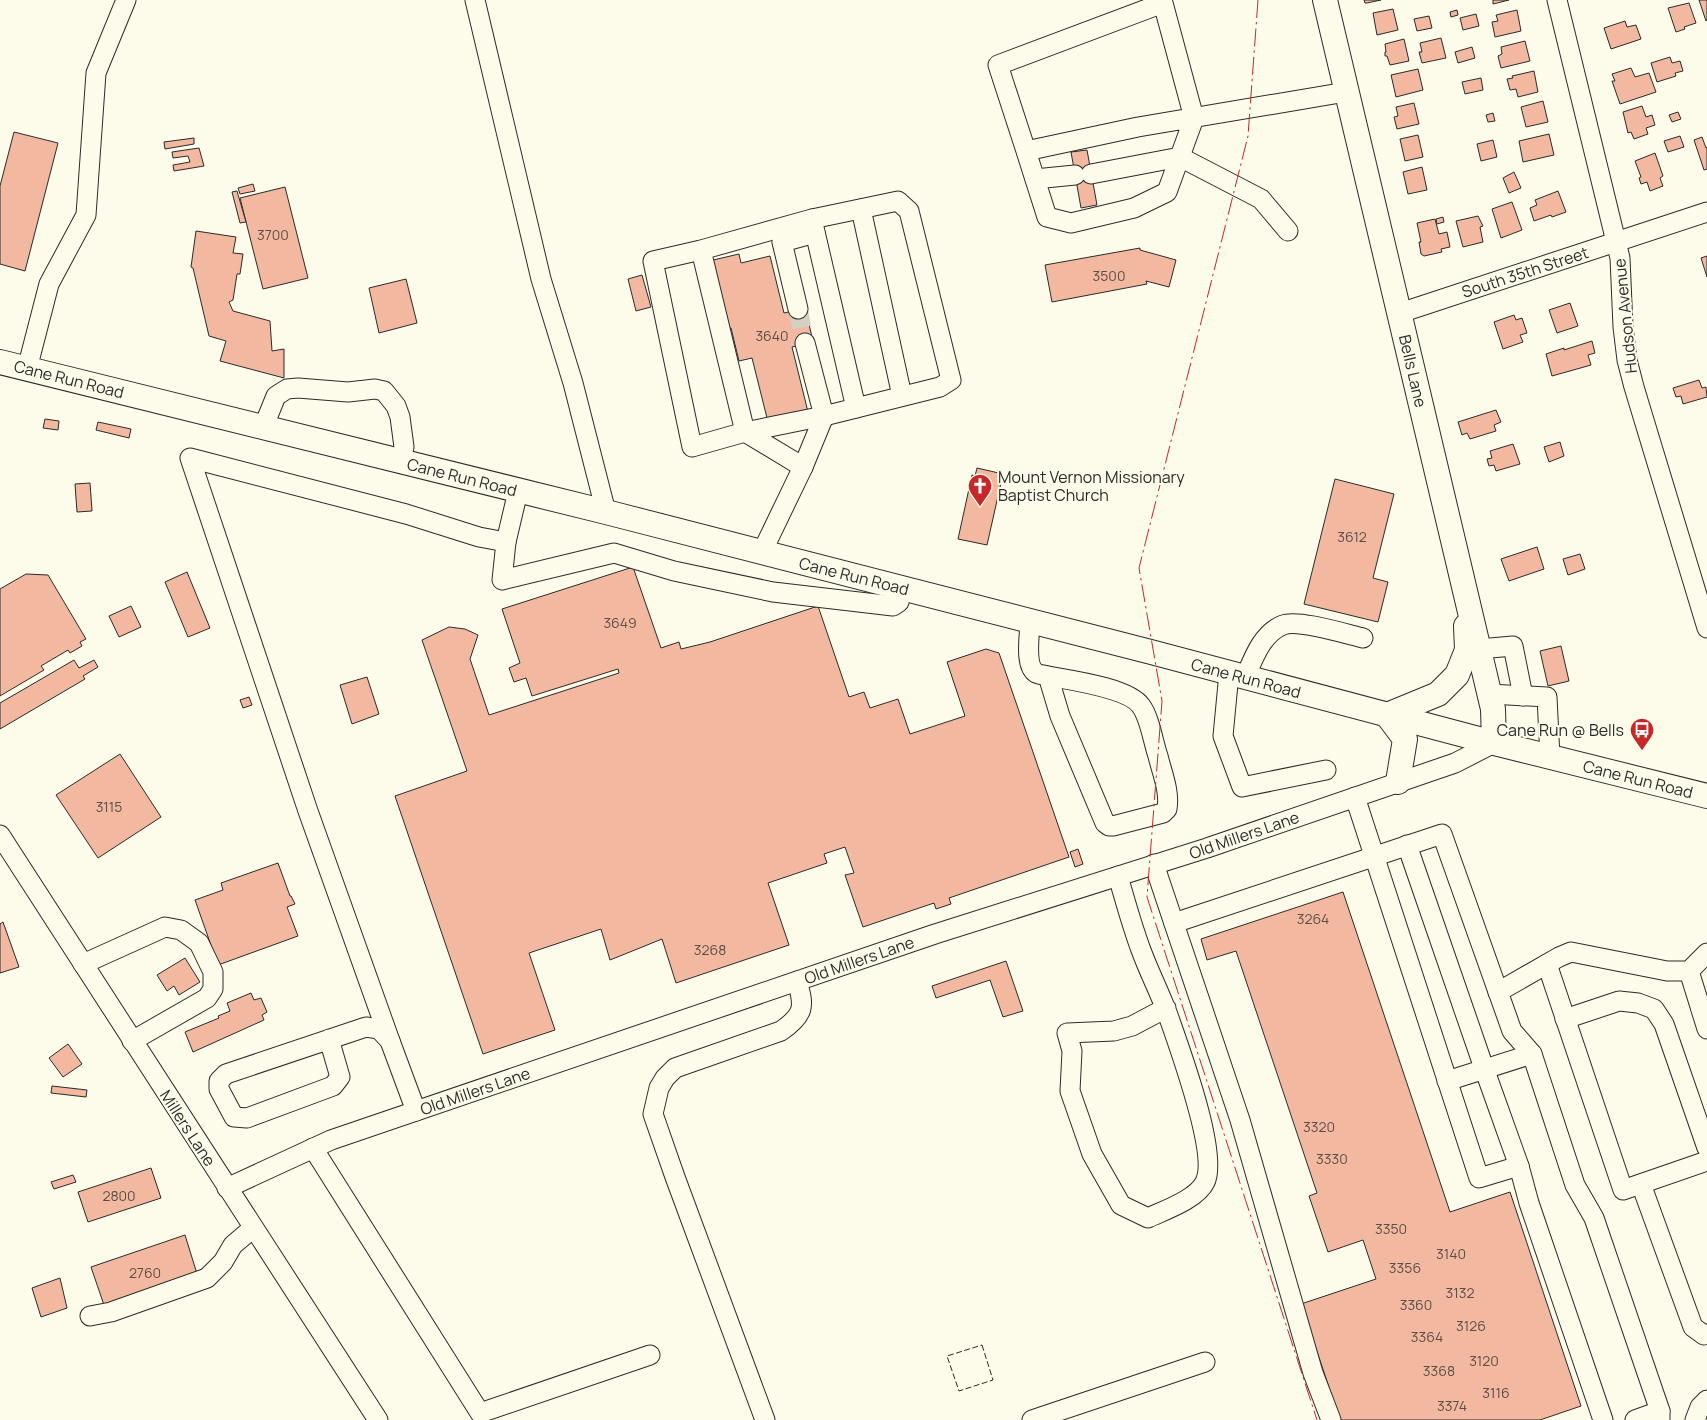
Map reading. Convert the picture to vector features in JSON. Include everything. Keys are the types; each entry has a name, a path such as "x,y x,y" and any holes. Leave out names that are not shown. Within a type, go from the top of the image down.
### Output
{"main road":[{"name":"Bells Lane","path":"1324,0 1493,709 1494,743"},
{"name":"Cane Run Road","path":"0,362 606,512 1494,743 1707,796"},
{"path":"1398,782 1405,739 1387,715 1438,694 1457,675 1467,650 1463,582"}],"street":[{"path":"28,369 49,284 86,215 96,73 126,0"},
{"path":"475,0 541,279 573,383 606,512"},
{"name":"Hudson Avenue","path":"1561,1 1620,258 1623,327 1627,360 1707,628"},
{"path":"1170,2 1194,118 1167,192 1134,208 1071,223 1047,218 998,65 1170,2"},
{"path":"1026,151 1138,127 1346,92"},
{"path":"1035,179 1083,175 1180,157 1261,200 1288,232"},
{"path":"798,309 782,242 814,226 861,209 898,202 909,211 951,380 940,387 692,446 653,261 814,226"},
{"path":"861,209 902,396"},
{"name":"South 35th Street","path":"1400,313 1707,212"},
{"path":"814,226 856,408"},
{"path":"700,250 745,432 803,467"},
{"path":"762,552 803,467 824,416 805,343"},
{"path":"263,428 276,396 287,389 348,392 375,389 384,391 396,406 400,417 404,447 401,462"},
{"path":"416,1111 308,811 190,458 406,514 479,537 506,542"},
{"path":"518,491 506,542 502,580 614,553 674,571 773,592 893,606 899,602 902,588"},
{"path":"1030,621 1029,658 1032,668 1037,673 1107,688 1138,701 1145,713 1167,790 1167,808 1164,812 1112,826 1105,823 1060,716 1048,676"},
{"path":"1326,770 1242,787 1223,736 1237,676 1268,635 1283,625 1297,623 1363,638"},
{"path":"1479,649 1513,646 1523,696"},
{"path":"1489,694 1546,697 1550,757"},
{"name":"Old Millers Lane","path":"227,1188 331,1140 797,981 1455,763 1494,743"},
{"path":"1355,797 1479,1178 1519,1166"},
{"path":"1174,924 1442,834 1512,1030 1532,1054 1575,1185 1594,1218 1660,1416 1635,1420"},
{"name":"Millers Lane","path":"0,835 378,1420"},
{"path":"1408,845 1519,1166 1529,1203 1603,1420"},
{"path":"1154,864 1240,1120 1313,1373 1331,1420"},
{"path":"1118,876 1142,951 1166,1008 1202,1124 1208,1156 1208,1173 1205,1182 1198,1192 1148,1218 1121,1205 1092,1154 1070,1091 1072,1050 1067,1033 1114,1031 1132,1026 1166,1008"},
{"path":"82,964 166,927 181,930 199,943 213,972 213,989 206,998 132,1041"},
{"path":"1498,992 1571,952 1667,971 1689,971 1707,953"},
{"path":"1548,964 1623,1190 1707,1161"},
{"path":"1689,971 1707,1029"},
{"path":"765,1420 653,1114 659,1088 665,1078 675,1068 781,1031 793,1023 802,1011 802,1000 797,981"},
{"path":"1566,1018 1619,1002 1638,1003 1654,1009 1664,1024 1707,1148"},
{"path":"329,1039 340,1077 333,1086 247,1118 234,1117 219,1089 219,1081 226,1074 329,1039 366,1027 379,1029 390,1041"},
{"path":"1447,1081 1532,1054"},
{"path":"313,1148 480,1413 650,1355"},
{"path":"1641,1184 1694,1327 1704,1335 1707,1334"},
{"path":"90,1316 111,1312 207,1278 222,1262 233,1245 253,1228"},
{"path":"1032,1420 1205,1362"}],"building":[{"path":"1364,0 1381,0 1365,3"},
{"path":"1493,0 1509,0 1493,4"},
{"path":"1699,0 1707,0 1706,21"},
{"path":"1689,3 1696,23 1676,32 1668,8"},
{"path":"1393,9 1398,30 1377,35 1373,13"},
{"path":"1457,10 1458,15 1451,17 1450,12"},
{"path":"1517,10 1521,31 1495,37 1492,22 1498,21 1496,15"},
{"path":"1476,14 1479,26 1463,30 1460,18"},
{"path":"1429,16 1432,28 1417,31 1414,19"},
{"path":"1625,21 1627,27 1636,25 1641,39 1611,49 1604,28"},
{"path":"1441,38 1446,58 1422,63 1419,52 1422,52 1420,43"},
{"path":"1404,39 1409,61 1390,65 1387,56 1385,56 1385,44"},
{"path":"1525,41 1530,61 1501,68 1498,56 1502,54 1501,47"},
{"path":"1472,47 1475,58 1458,63 1455,52"},
{"path":"1670,57 1672,63 1680,61 1683,71 1675,73 1676,76 1657,82 1651,63"},
{"path":"1631,68 1635,77 1649,73 1656,92 1620,104 1612,81 1615,81 1612,74"},
{"path":"1418,69 1423,90 1396,97 1391,75"},
{"path":"1534,71 1538,92 1518,97 1516,89 1510,90 1507,79"},
{"path":"1481,78 1483,90 1465,94 1462,82"},
{"path":"1543,101 1548,122 1526,127 1521,107"},
{"path":"1414,103 1419,124 1397,129 1394,117 1398,116 1396,107"},
{"path":"1642,106 1646,117 1652,115 1655,125 1646,128 1648,134 1634,139 1631,132 1628,133 1623,112"},
{"path":"1678,112 1681,119 1672,122 1669,115"},
{"path":"1493,113 1495,121 1488,122 1486,115"},
{"path":"14,132 58,143 25,271 0,264 0,186"},
{"path":"1549,134 1554,155 1523,162 1519,141"},
{"path":"1418,135 1423,157 1405,161 1400,139"},
{"path":"1680,136 1684,147 1668,152 1664,141"},
{"path":"1702,137 1707,147 1707,169 1704,170 1694,140"},
{"path":"194,138 194,144 165,149 164,142"},
{"path":"1493,140 1497,157 1481,161 1477,144"},
{"path":"199,148 204,166 174,171 173,165 190,162 188,156 173,158 172,152"},
{"path":"1087,150 1097,205 1081,208 1071,152"},
{"path":"1655,153 1663,176 1660,178 1663,186 1650,191 1647,182 1641,184 1639,178 1641,177 1635,161"},
{"path":"1422,167 1427,190 1408,194 1403,172"},
{"path":"1514,172 1521,188 1509,193 1503,178"},
{"path":"253,184 255,191 240,194 238,188"},
{"path":"285,187 308,278 263,289 240,198"},
{"path":"237,191 246,222 240,223 232,192"},
{"path":"1558,191 1566,212 1534,221 1530,208 1537,205 1535,200"},
{"path":"1512,202 1522,230 1501,238 1492,209"},
{"path":"1478,216 1483,226 1480,227 1483,242 1463,247 1456,221"},
{"path":"1443,217 1444,222 1437,224 1436,219"},
{"path":"1435,219 1439,234 1447,232 1450,247 1441,249 1442,252 1424,256 1421,254 1419,242 1421,242 1417,223"},
{"path":"196,231 236,237 233,253 243,254 240,274 237,274 233,300 229,302 233,311 270,321 272,351 284,349 284,378 220,361 226,341 209,336 193,268 191,267"},
{"path":"1140,248 1140,250 1176,260 1169,287 1146,281 1147,284 1052,302 1045,265"},
{"path":"739,254 741,263 770,256 784,313 805,308 813,341 792,347 808,412 768,422 752,358 739,361 731,328 726,329 709,261"},
{"path":"1707,256 1707,277 1701,258"},
{"path":"642,275 651,307 636,311 628,279"},
{"path":"406,279 417,323 379,333 369,288"},
{"path":"1570,303 1578,326 1557,333 1549,310"},
{"path":"1514,315 1516,320 1522,318 1527,333 1520,335 1523,342 1503,349 1494,322"},
{"path":"1592,341 1595,353 1588,355 1591,365 1552,376 1546,354"},
{"path":"1699,380 1702,388 1706,387 1707,397 1683,404 1681,396 1676,397 1673,388"},
{"path":"1496,410 1501,422 1494,425 1496,431 1470,439 1467,433 1462,435 1458,422"},
{"path":"45,419 59,421 58,430 43,428"},
{"path":"98,422 131,429 129,438 96,430"},
{"path":"1560,442 1564,456 1549,462 1544,447"},
{"path":"1513,444 1520,464 1496,471 1494,465 1489,466 1487,459 1492,458 1490,451"},
{"name":"Mount Vernon Missionary Baptist Church","path":"977,468 1003,474 987,545 958,539 972,475 975,476"},
{"path":"1335,479 1394,494 1373,578 1388,582 1378,622 1304,604"},
{"path":"90,483 92,511 77,512 75,484"},
{"path":"1537,547 1544,569 1509,581 1501,559"},
{"path":"1580,554 1585,569 1568,575 1563,559"},
{"path":"633,567 661,648 679,642 681,649 710,642 818,606 849,697 864,692 870,708 898,699 910,734 965,716 947,662 986,649 999,653 1069,857 949,898 951,904 936,909 934,903 863,927 845,875 854,873 845,847 824,854 827,863 768,883 789,945 676,983 662,939 610,960 601,929 529,953 555,1030 483,1054 395,796 467,771 422,640 449,627 465,629 478,635 470,659 489,715 619,673 618,669 532,696 526,678 514,682 509,668 520,663 502,609"},
{"path":"187,572 210,628 188,637 165,582"},
{"path":"26,574 48,575 86,639 80,642 82,646 70,653 68,650 41,666 44,670 0,696 0,589"},
{"path":"131,606 141,627 119,637 109,616"},
{"path":"1561,646 1569,681 1548,686 1540,651"},
{"path":"74,660 79,668 94,660 98,667 83,676 85,679 0,729 0,703"},
{"path":"367,677 379,714 352,724 340,685"},
{"path":"249,697 252,705 243,708 240,700"},
{"path":"120,754 161,817 98,858 56,795"},
{"path":"1078,849 1083,864 1075,867 1070,852"},
{"path":"278,863 290,896 295,904 287,907 298,936 218,965 195,900 223,890 221,883"},
{"path":"1343,892 1450,1212 1510,1192 1581,1406 1540,1420 1340,1420 1301,1304 1376,1279 1363,1240 1328,1252 1309,1196 1317,1193 1236,951 1207,960 1201,939"},
{"path":"3,922 19,967 0,973 0,924"},
{"path":"185,958 200,982 179,995 174,986 167,991 157,975"},
{"path":"1006,961 1023,1011 1003,1017 990,980 936,998 932,986"},
{"path":"251,993 254,1000 261,998 267,1012 262,1015 264,1020 193,1052 185,1032 219,1018 218,1016 230,1011 227,1003"},
{"path":"68,1044 82,1064 63,1077 49,1058"},
{"path":"52,1086 87,1090 86,1097 51,1093"},
{"path":"151,1168 161,1198 88,1222 78,1192"},
{"path":"73,1175 76,1182 54,1189 51,1182"},
{"path":"185,1235 198,1277 105,1308 91,1267"},
{"path":"60,1278 67,1308 41,1317 32,1288"}],"tunnel":[{"path":"798,309 805,343"}],"fence":[{"path":"982,1345 993,1380 959,1391 947,1356 982,1345"}],"power":[{"path":"1258,0 1248,136 1139,568 1162,701 1147,897 1317,1420"}],"place":[{"name":"Mount Vernon Missionary Baptist Church","path":"980,507"},
{"name":"Cane Run @ Bells","path":"1642,751"}]}
